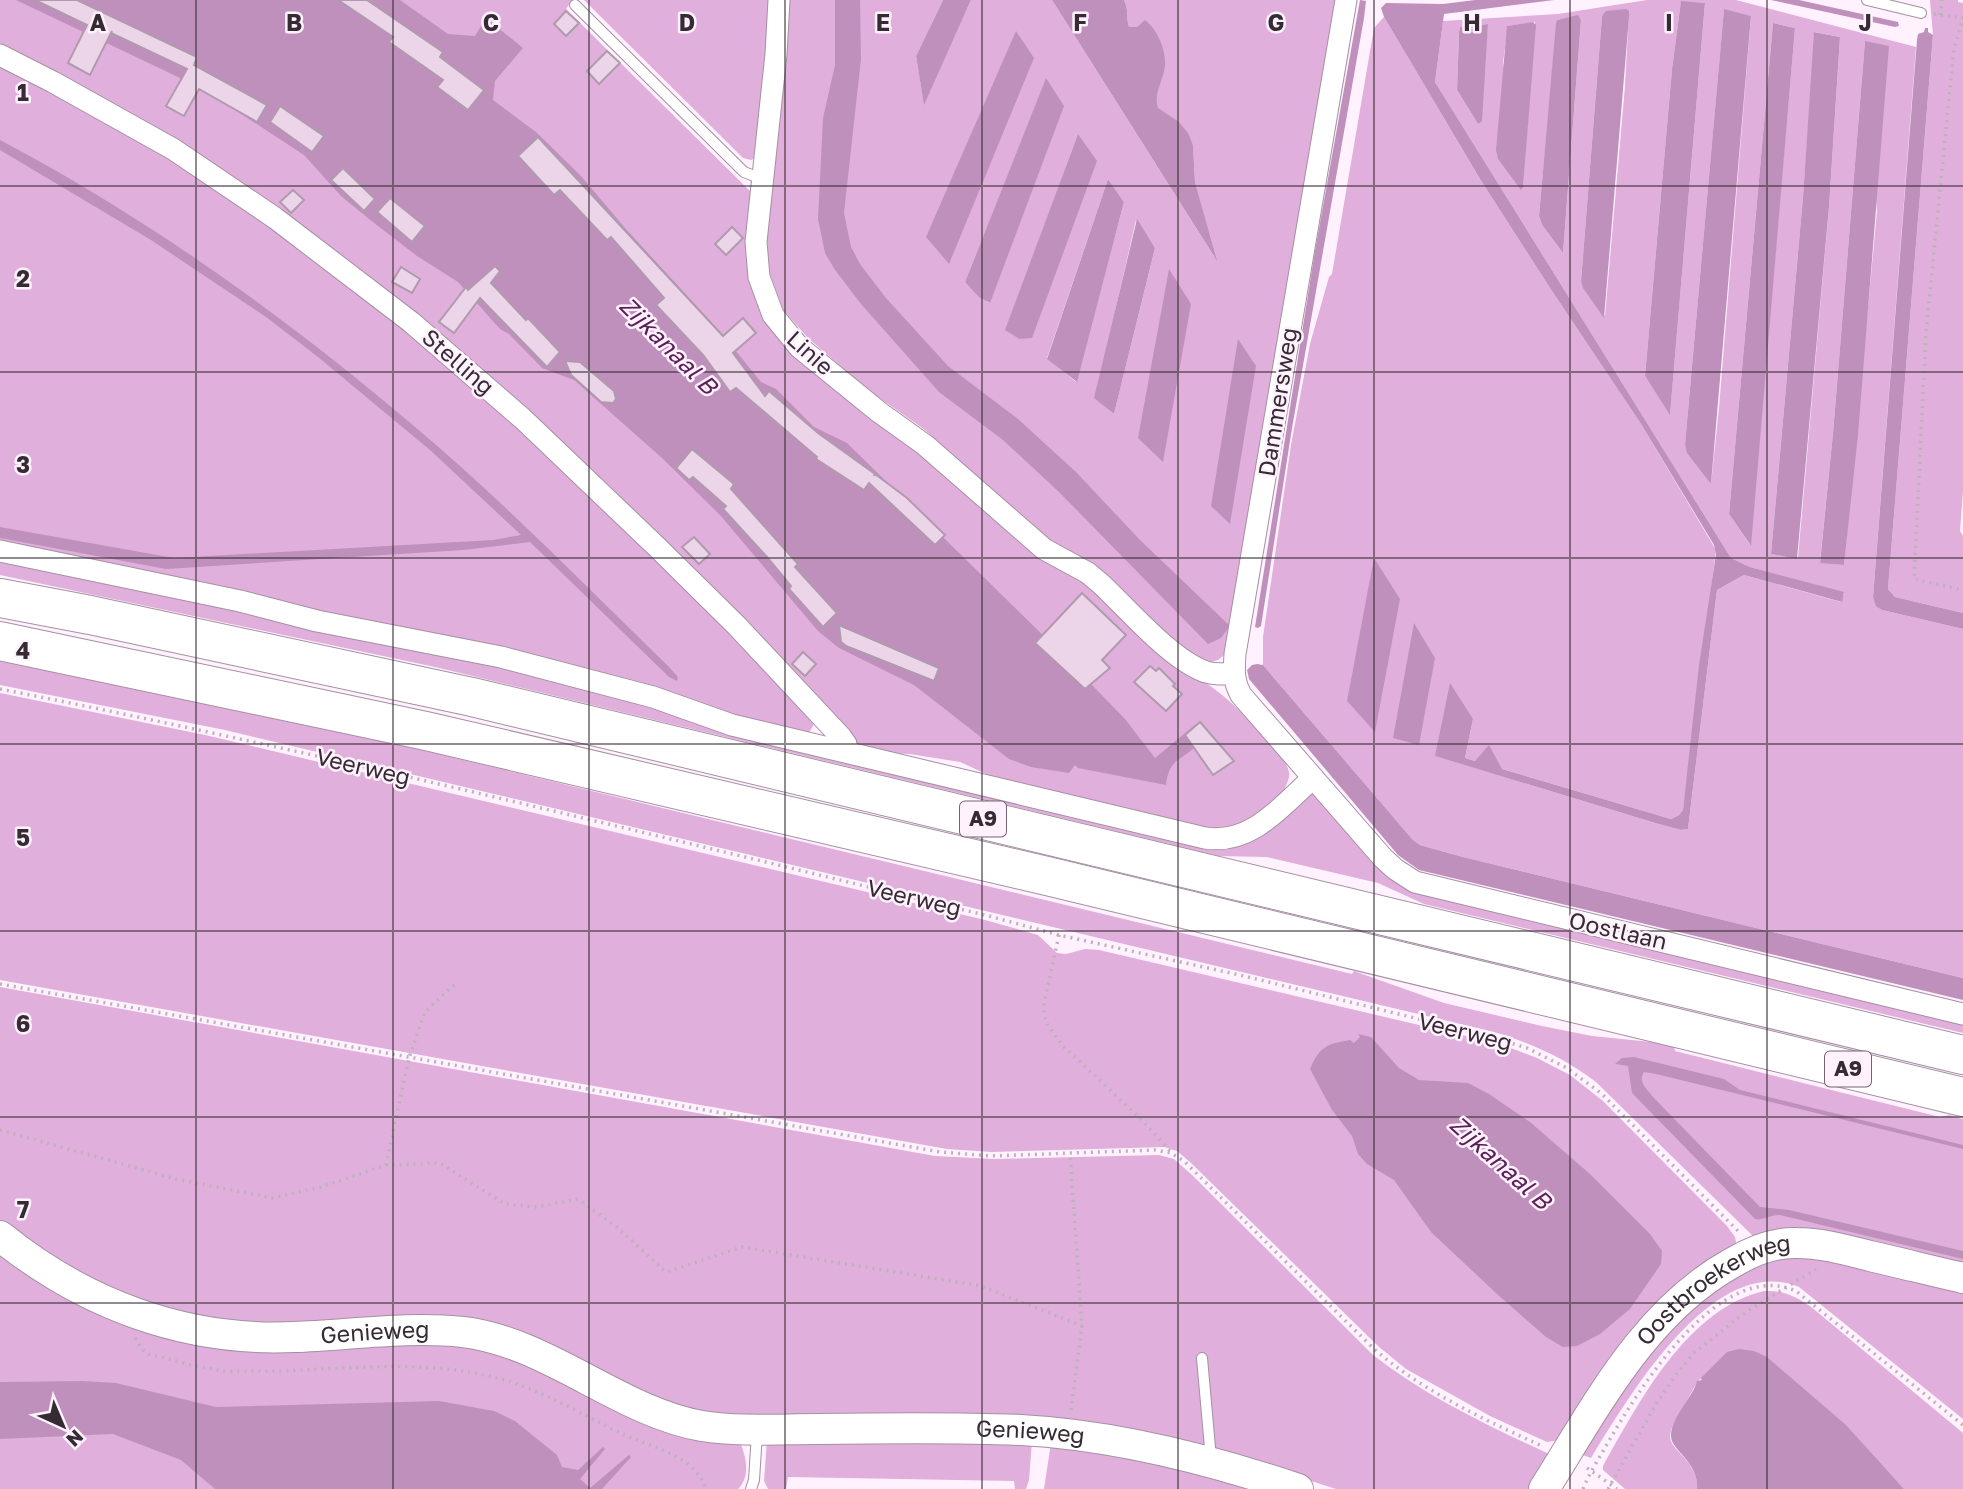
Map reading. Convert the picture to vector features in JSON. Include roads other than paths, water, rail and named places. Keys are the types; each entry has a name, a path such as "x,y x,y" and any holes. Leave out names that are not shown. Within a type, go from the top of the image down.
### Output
{"highway":[{"name":"A9","path":"0,598 472,697 1963,1055"},
{"name":"A9","path":"0,641 426,731 1047,876 1963,1097"}],"street":[{"name":"Linie","path":"779,0 776,54 756,242 757,264 768,306 785,332 870,405 932,451 1044,549 1088,573 1181,658 1205,671 1220,675 1233,673"},
{"name":"Dammersweg","path":"1233,673 1346,0"},
{"name":"Stelling","path":"0,55 173,149 275,218 411,322 523,419 692,580 841,737 847,751"},
{"path":"0,551 240,601 317,621 501,657 653,697 732,725 1217,840 1234,838 1253,829 1313,778 1241,695 1233,673"},
{"name":"Oostlaan","path":"1313,778 1395,870 1415,882 1963,1014"},
{"name":"Genieweg","path":"0,1236 27,1257 94,1296 165,1324 236,1337 429,1330 476,1334 523,1348 685,1422 757,1430 1018,1430 1068,1435 1141,1446 1298,1489"},
{"name":"Oostbroekerweg","path":"1544,1489 1605,1393 1655,1325 1702,1282 1752,1252 1777,1244 1814,1244 1963,1278"}],"lane":[{"path":"1867,0 1921,13"},
{"path":"575,5 744,172 762,179"},
{"path":"1202,1358 1211,1463"},
{"path":"751,1489 757,1430"}],"water":[{"name":"Zijkanaal B","path":"16,0 400,0 448,34 475,36 486,18 523,48 495,81 493,100 536,132 581,176 723,335 761,382 776,389 814,427 847,443 1057,649 1125,719 1155,758 1196,724 1204,733 1194,748 1172,766 1166,785 1078,768 1075,765 1069,773 1031,767 1009,759 914,685 839,648 818,631 720,515 662,458 574,380 542,368 509,334 500,329 458,282 417,256 341,196 304,155 178,77"},
{"path":"835,0 860,0 861,59 844,213 851,247 860,264 886,298 948,366 1018,419 1076,472 1140,540 1230,626 1221,638 1208,644 1059,492 1003,440 939,392 861,304 835,270 825,253 818,219 823,118 835,65"},
{"path":"943,0 971,0 924,105 916,56"},
{"path":"1052,0 1124,0 1129,27 1137,27 1145,20 1157,34 1165,59 1157,97 1158,108 1178,121 1188,133 1193,145 1195,182 1217,261"},
{"path":"1360,0 1366,1 1364,18 1292,428 1261,626 1258,628 1255,627 1315,251"},
{"path":"1475,0 1554,0 1444,14 1435,82 1731,558 1750,567 1844,592 1842,602 1744,575 1717,590 1688,829 1681,830 1655,823 1435,756 1450,683 1473,719 1465,758 1475,761 1489,745 1502,769 1671,819 1679,815 1683,810 1699,665 1716,554 1714,545 1641,424 1480,179 1381,8 1386,3 1443,4"},
{"path":"1771,0 1799,0 1898,22 1899,26 1895,27"},
{"path":"1681,1 1705,3 1670,415 1645,376 1672,69"},
{"path":"1724,9 1751,16 1711,484 1687,453 1685,444"},
{"path":"1606,11 1629,11 1629,17 1604,318 1581,281 1602,16"},
{"path":"1578,15 1581,20 1563,253 1542,225 1539,216 1556,23 1557,20"},
{"path":"1533,22 1536,25 1521,190 1498,159 1496,150 1507,26"},
{"path":"1773,23 1795,28 1751,546 1729,514"},
{"path":"1488,24 1482,121 1478,124 1457,90 1459,32 1460,27"},
{"path":"1925,28 1933,35 1888,589 1895,597 1963,613 1963,629 1882,610 1876,606 1873,597 1917,40 1918,34 1924,32"},
{"path":"1016,31 1034,58 949,264 926,237"},
{"path":"1814,32 1840,37 1829,207 1797,559 1771,554 1803,197"},
{"path":"1865,41 1889,46 1858,435 1844,565 1820,563"},
{"path":"1046,78 1064,106 990,303 979,297 965,282"},
{"path":"1078,134 1097,161 1032,338 1019,339 1005,330"},
{"path":"0,140 163,236 266,309 366,386 512,514 668,666 678,677 677,681 669,677 530,542 463,550 166,569 0,538 0,527 174,558 493,540 521,535 430,450 266,317 151,240 0,150"},
{"path":"1108,179 1124,202 1077,382 1047,359"},
{"path":"1137,219 1155,248 1114,414 1094,398"},
{"path":"1169,269 1191,304 1163,462 1138,438"},
{"path":"1238,339 1256,366 1230,524 1211,506"},
{"path":"1374,558 1400,599 1375,732 1347,701"},
{"path":"1414,623 1435,658 1419,745 1393,738"},
{"path":"1257,664 1263,665 1420,845 1963,978 1963,1000 1419,870 1398,855 1249,679 1247,670"},
{"name":"Zijkanaal B","path":"1358,1034 1371,1037 1399,1068 1419,1080 1468,1083 1530,1122 1590,1174 1650,1234 1662,1251 1661,1264 1630,1309 1600,1334 1577,1346 1563,1347 1546,1337 1431,1232 1394,1180 1367,1164 1358,1154 1352,1136 1332,1110 1310,1069 1317,1055 1325,1047 1350,1040 1354,1043 1360,1037"},
{"path":"1634,1057 1724,1079 1740,1090 1963,1145 1963,1149 1656,1074 1644,1072 1642,1076 1644,1086 1654,1098 1760,1207 1789,1210 1963,1251 1963,1259 1780,1215 1755,1219 1632,1093 1628,1066 1615,1064 1622,1058"},
{"path":"1739,1349 1754,1351 1767,1357 1846,1425 1904,1489 1697,1489 1694,1471 1672,1441 1672,1429 1697,1381 1702,1380 1727,1352"},
{"path":"0,1382 116,1383 216,1407 439,1401 494,1411 515,1421 557,1455 562,1467 578,1470 603,1447 605,1449 580,1479 590,1488 629,1455 631,1457 602,1489 215,1489 181,1460 113,1434 0,1439"}]}
